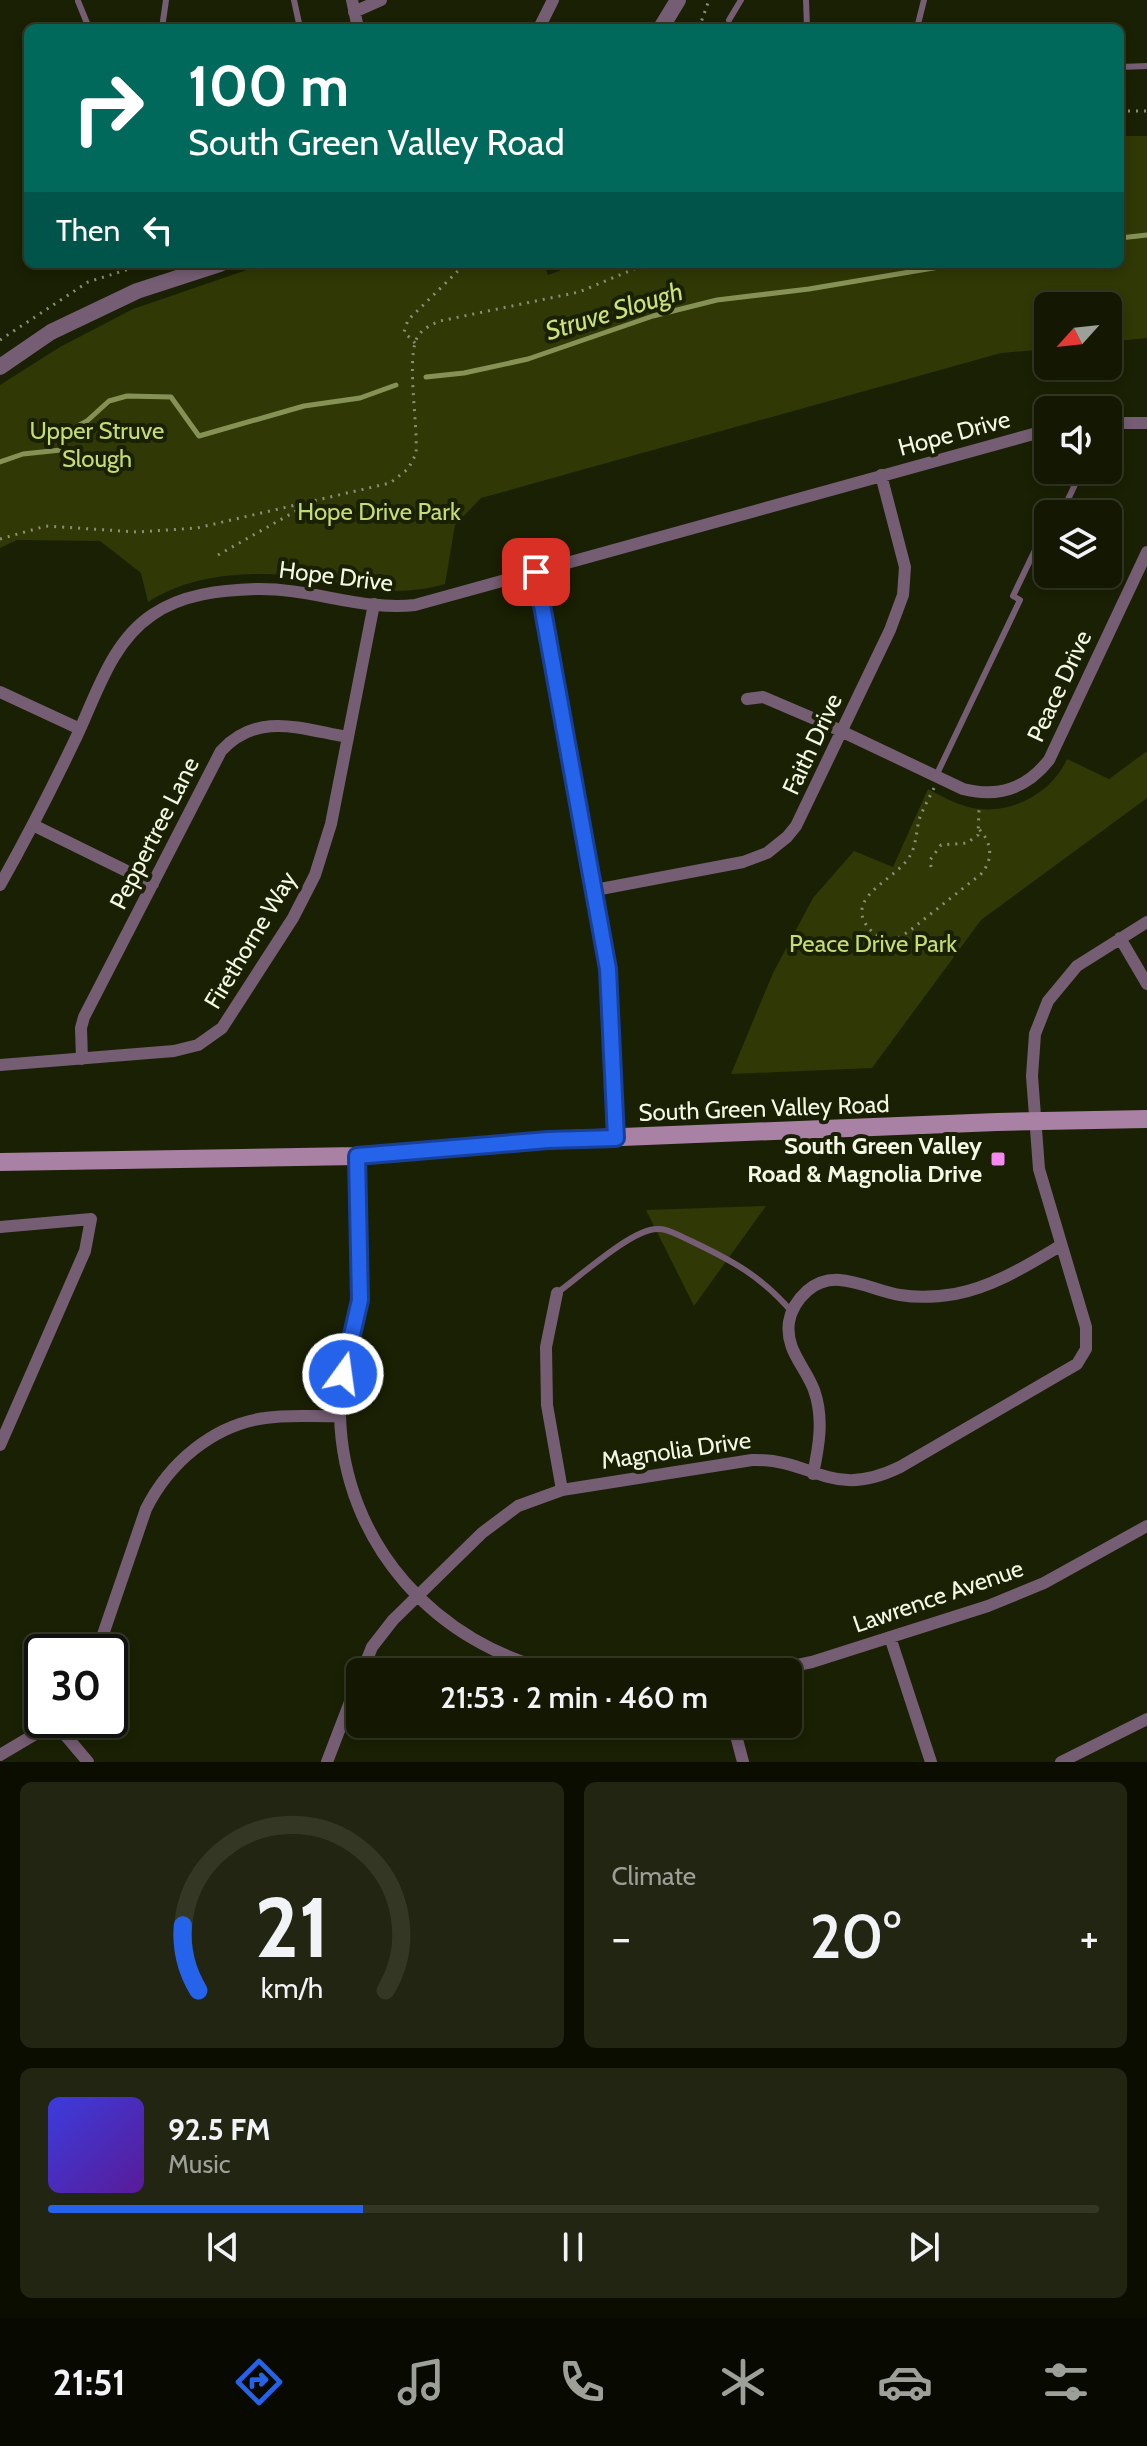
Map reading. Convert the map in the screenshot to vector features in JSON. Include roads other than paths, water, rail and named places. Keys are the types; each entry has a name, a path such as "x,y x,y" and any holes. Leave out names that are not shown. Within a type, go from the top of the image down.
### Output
{"main road":[{"name":"South Green Valley Road","path":"0,1162 357,1156 548,1140 1147,1119"}],"street":[{"path":"353,6 381,0"},
{"path":"541,24 553,0"},
{"path":"663,24 678,0"},
{"path":"0,367 51,332 137,291 208,268"},
{"path":"1122,423 1147,423"},
{"name":"Hope Drive","path":"0,885 33,825 105,674 125,642 150,616 180,601 224,591 276,589 374,604 415,605 1034,434"},
{"name":"Faith Drive","path":"595,890 728,867 767,853 796,826 890,630 903,595 905,567 881,475"},
{"name":"Peace Drive","path":"747,699 763,697 975,792 998,793 1019,786 1042,769 1055,748 1147,552"},
{"path":"536,572 611,991 616,1138"},
{"name":"Firethorne Way","path":"0,1065 189,1048 214,1036 222,1028 293,918 315,875 331,824 374,604"},
{"path":"0,692 80,729"},
{"name":"Peppertree Lane","path":"82,1059 81,1028 84,1017 212,764 230,742 249,731 272,725 347,737"},
{"path":"33,825 153,884"},
{"name":"Magnolia Drive","path":"369,1658 380,1634 482,1533 518,1506 562,1490 752,1460 777,1461 841,1480 876,1477 926,1452 1077,1364 1086,1349 1086,1327 1039,1169 1032,1063 1035,1034 1055,991 1077,966 1147,922"},
{"path":"1120,938 1147,984"},
{"path":"357,1156 360,1300 343,1374 340,1416 346,1464 357,1504 378,1550 418,1597 453,1628 512,1658"},
{"path":"0,1227 91,1219 85,1251 3,1430 0,1445"},
{"path":"813,1474 819,1444 819,1415 813,1387 790,1346 788,1329 792,1312 805,1293 829,1280 846,1280 900,1295 944,1295 980,1287 1060,1246"},
{"path":"557,1293 546,1347 547,1405 562,1490"},
{"path":"103,1634 146,1509 154,1493 176,1465 206,1441 235,1426 256,1420 340,1416"},
{"name":"Lawrence Avenue","path":"802,1664 1007,1599 1055,1577 1147,1526"},
{"path":"890,1637 931,1762"},
{"name":"Magnolia Drive","path":"327,1762 346,1713"},
{"path":"1061,1762 1147,1719"},
{"path":"0,1755 29,1738"},
{"path":"69,1738 88,1762"},
{"path":"737,1738 743,1762"}],"lane":[{"path":"163,24 166,0"},
{"path":"294,0 299,24"},
{"path":"729,20 741,0"},
{"path":"806,0 807,24"},
{"path":"918,24 924,0"},
{"path":"78,1 87,24"},
{"path":"1124,67 1147,66"},
{"path":"938,777 1020,600 1013,596 1034,552"},
{"path":"557,1293 632,1238 646,1231 665,1228 733,1260 772,1290 792,1312"}],"waterway":[{"name":"Struve Slough","path":"1124,238 1147,235"},
{"name":"Struve Slough","path":"426,377 464,373 528,359 653,316 717,300 809,289 933,268"},
{"name":"Struve Slough","path":"0,462 23,454 61,450 68,431 87,421 109,401 127,396 171,397 199,436 304,406 360,398 396,385"}],"place":[{"name":"South Green Valley Road & Magnolia Drive","path":"998,1159"}],"park label":[{"name":"Upper Struve Slough","path":"97,444"},
{"name":"Hope Drive Park","path":"379,511"},
{"name":"Peace Drive Park","path":"873,943"}]}
